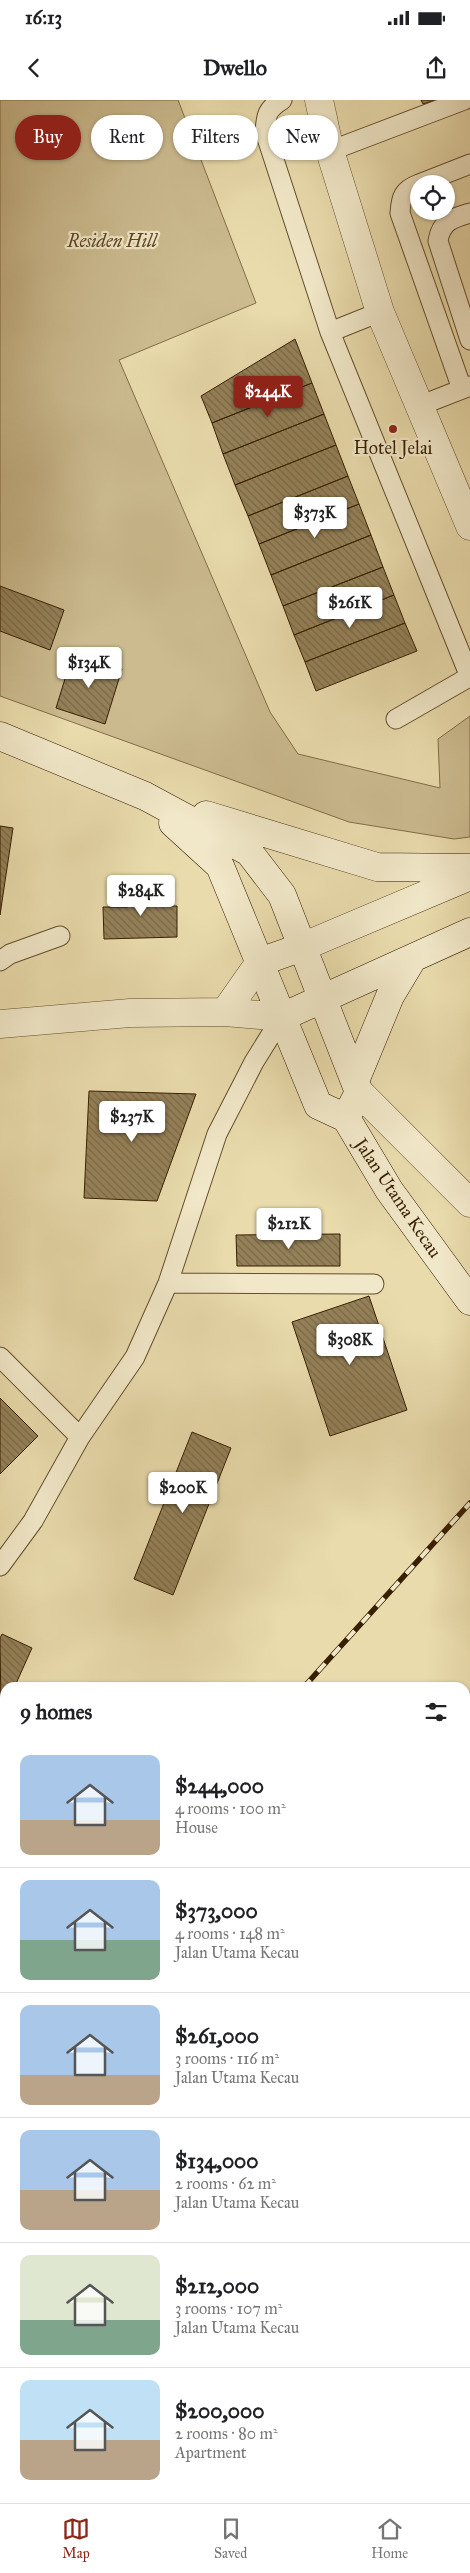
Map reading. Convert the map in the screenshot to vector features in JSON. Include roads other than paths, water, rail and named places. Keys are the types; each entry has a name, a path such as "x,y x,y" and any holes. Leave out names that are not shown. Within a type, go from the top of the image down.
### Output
{"street":[{"path":"319,100 322,115"},
{"path":"332,160 380,312 470,526"},
{"path":"0,736 145,796 377,867 470,868"},
{"path":"145,796 249,852 282,895 357,1086 470,1203"},
{"path":"145,796 220,866 318,1106 346,1118 390,996 411,961"},
{"path":"225,1012 260,962 302,947 470,876"},
{"path":"0,1024 130,1013 225,1012 282,1017 411,961 470,932"},
{"name":"Jalan Utama Kecau","path":"346,1118 389,1190 470,1301"}],"lane":[{"path":"282,100 271,106 266,118 265,132 330,332 470,677 396,719"},
{"path":"338,149 464,100"},
{"path":"442,175 470,164"},
{"path":"410,188 401,196 400,212 466,387 419,406"},
{"path":"470,212 448,220 440,231 438,241 470,340"},
{"path":"330,332 380,312"},
{"path":"0,961 10,954 60,936"},
{"path":"0,1566 33,1521 80,1437 135,1357 168,1283 217,1134 254,1062 282,1017"},
{"path":"168,1283 374,1284"},
{"path":"0,1357 80,1437"}],"railway":[{"path":"308,1682 470,1503"}],"place":[{"name":"Hotel Jelai","path":"393,429"}],"park label":[{"name":"Residen Hill","path":"112,241"}]}
